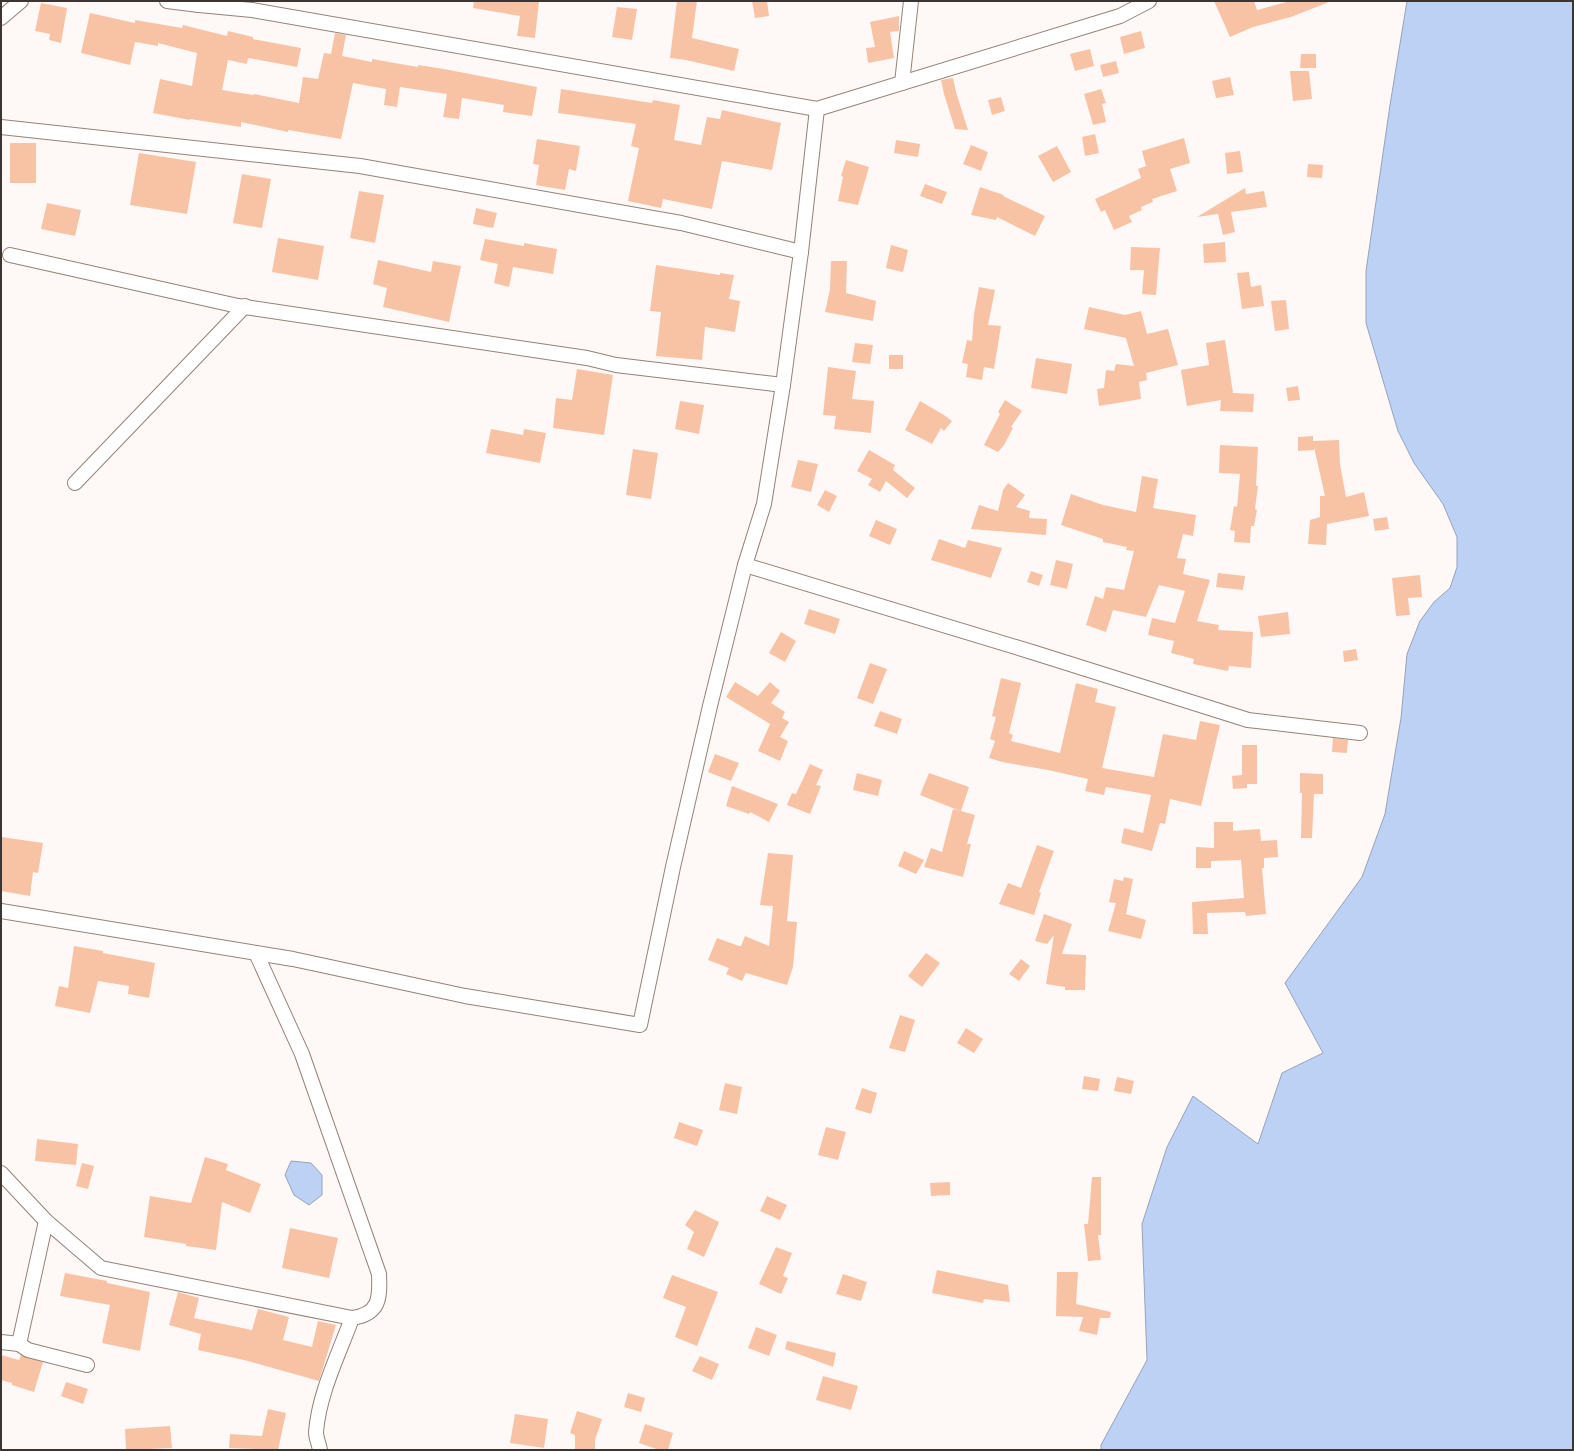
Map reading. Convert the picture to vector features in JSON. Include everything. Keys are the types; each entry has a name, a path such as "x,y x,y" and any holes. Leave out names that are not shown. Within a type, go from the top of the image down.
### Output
{"street":[{"path":"1,18 21,1"},
{"path":"167,1 254,6 817,109 1120,16 1149,1"},
{"path":"902,83 911,1"},
{"path":"1,911 256,953 465,996 640,1026 677,852 745,565 764,504 783,385 801,252 817,109"},
{"path":"1,127 360,166 681,223 801,252"},
{"path":"10,255 238,306 587,358 616,365 783,385"},
{"path":"75,483 245,306"},
{"path":"745,565 1032,652 1248,720 1360,733"},
{"path":"1,1173 46,1221 101,1268 352,1318 365,1316 375,1308 380,1296 379,1274 302,1054 256,953"},
{"path":"19,1344 46,1221"},
{"path":"320,1450 316,1434 320,1410 352,1318"},
{"path":"1,1342 19,1344 28,1350 87,1365"}],"water":[{"path":"1407,1 1573,1 1573,1450 1101,1450 1101,1445 1147,1360 1142,1224 1167,1147 1193,1096 1258,1144 1282,1073 1323,1053 1285,983 1362,877 1385,814 1401,718 1407,654 1420,621 1434,602 1450,588 1457,567 1457,537 1443,504 1414,463 1398,431 1366,323 1366,271"},
{"path":"291,1161 311,1163 322,1175 322,1195 309,1205 294,1195 285,1175"}],"building":[{"path":"474,1 539,1 535,38 517,36 520,16 473,8"},
{"path":"677,1 697,1 692,38 739,49 734,71 686,60 670,58"},
{"path":"752,1 767,1 769,16 755,18"},
{"path":"1214,1 1254,1 1257,10 1290,1 1329,2 1291,17 1253,27 1230,37"},
{"path":"41,3 67,8 61,43 49,40 50,34 35,31"},
{"path":"617,7 637,9 632,40 612,37"},
{"path":"90,13 135,23 135,20 182,28 183,25 227,36 228,31 253,37 253,39 301,48 297,67 248,58 247,64 228,60 222,90 254,94 299,103 303,77 318,79 324,53 331,54 335,33 346,35 342,56 372,62 372,59 418,67 418,65 444,69 537,87 532,116 503,112 504,105 462,98 459,119 443,117 447,94 400,87 397,107 384,105 386,89 353,83 341,139 288,130 288,132 241,122 241,127 153,113 160,79 192,86 197,53 158,43 158,46 135,42 130,65 81,53"},
{"path":"899,16 899,31 890,32 894,58 868,63 866,48 875,47 870,22"},
{"path":"1141,31 1145,48 1124,54 1120,37"},
{"path":"1090,49 1094,66 1075,71 1070,54"},
{"path":"1301,54 1316,54 1316,68 1300,68"},
{"path":"1116,61 1119,73 1103,77 1100,65"},
{"path":"1290,71 1309,71 1312,99 1293,101"},
{"path":"1230,77 1234,95 1216,98 1212,81"},
{"path":"953,78 968,130 955,129 944,94 941,80"},
{"path":"561,89 652,103 653,100 680,105 674,140 701,145 707,117 720,119 722,110 781,123 772,170 722,161 712,209 663,199 661,208 628,201 639,148 631,146 636,124 558,113"},
{"path":"1101,89 1106,103 1102,104 1106,122 1093,125 1084,94"},
{"path":"1001,97 1005,111 992,115 988,100"},
{"path":"1095,134 1099,153 1085,156 1082,137"},
{"path":"1184,138 1190,163 1170,169 1177,191 1152,199 1153,202 1141,207 1142,210 1129,216 1132,222 1114,230 1105,210 1101,212 1095,199 1141,178 1138,169 1146,166 1142,151"},
{"path":"537,139 580,146 576,171 569,169 565,190 536,185 539,165 533,164"},
{"path":"896,140 920,144 918,157 894,153"},
{"path":"10,143 36,143 36,183 10,183"},
{"path":"971,145 988,152 981,171 963,164"},
{"path":"1057,146 1071,172 1053,182 1038,156"},
{"path":"1240,151 1243,172 1227,174 1225,153"},
{"path":"139,153 196,162 187,214 130,205"},
{"path":"846,160 869,167 858,205 838,201 843,177 841,176"},
{"path":"1308,164 1323,165 1322,178 1307,177"},
{"path":"242,174 271,179 262,228 233,223"},
{"path":"925,184 947,192 942,204 920,196"},
{"path":"980,187 1004,195 1003,196 1045,216 1035,236 997,217 996,220 971,215"},
{"path":"1245,188 1246,194 1264,191 1267,207 1231,212 1235,232 1223,235 1218,214 1197,217"},
{"path":"359,191 384,195 375,243 350,238"},
{"path":"47,203 81,210 75,236 41,229"},
{"path":"476,208 497,213 493,228 473,224"},
{"path":"278,238 324,246 318,280 272,272"},
{"path":"485,239 524,246 524,243 557,249 553,274 513,267 509,287 494,283 498,264 480,260"},
{"path":"1225,242 1226,262 1204,263 1203,244"},
{"path":"891,245 908,250 903,272 886,268"},
{"path":"1131,247 1160,248 1156,295 1142,294 1144,270 1130,270"},
{"path":"378,260 431,272 433,261 461,266 449,322 383,307 387,288 373,284"},
{"path":"831,261 847,261 846,293 876,301 873,321 825,312 830,289"},
{"path":"656,265 720,275 720,273 734,275 729,299 740,301 735,332 705,327 702,360 656,356 661,312 650,311"},
{"path":"1249,272 1251,287 1261,285 1264,306 1242,309 1237,273"},
{"path":"979,287 995,290 988,325 1001,326 994,369 984,367 982,380 966,377 968,364 962,363 967,340 972,341 974,314"},
{"path":"1286,300 1289,329 1275,331 1271,301"},
{"path":"1089,307 1125,315 1141,311 1147,334 1168,329 1178,365 1146,373 1147,380 1139,382 1141,399 1099,406 1097,389 1104,388 1106,370 1114,371 1116,364 1134,366 1126,338 1084,329"},
{"path":"1225,340 1233,393 1254,394 1253,412 1220,411 1221,400 1187,406 1181,370 1209,365 1206,343"},
{"path":"855,343 873,345 870,364 852,362"},
{"path":"889,355 903,355 903,369 889,369"},
{"path":"1036,358 1072,364 1067,394 1031,388"},
{"path":"828,367 856,371 852,399 874,401 871,433 834,429 836,416 823,415"},
{"path":"577,369 613,375 604,435 553,428 556,398 572,400"},
{"path":"1298,386 1300,400 1288,401 1286,388"},
{"path":"1005,400 1022,411 1011,427 1013,428 1004,445 998,452 984,445 1000,414 998,412"},
{"path":"680,401 704,405 699,434 675,429"},
{"path":"920,401 952,421 944,431 941,428 932,444 905,430"},
{"path":"491,429 523,435 524,429 546,433 540,463 486,453"},
{"path":"1313,436 1313,441 1339,440 1340,464 1346,497 1364,492 1369,516 1327,524 1326,545 1308,544 1310,520 1320,517 1320,496 1325,496 1314,447 1314,450 1298,451 1298,437"},
{"path":"1220,445 1258,447 1256,486 1258,486 1255,509 1257,510 1254,526 1251,526 1250,543 1234,542 1235,531 1230,530 1234,506 1237,507 1240,474 1219,473"},
{"path":"633,449 658,453 651,499 626,495"},
{"path":"869,450 895,465 893,470 915,488 907,498 886,481 880,492 868,485 872,479 857,471"},
{"path":"798,460 818,464 811,492 791,487"},
{"path":"1142,476 1158,479 1153,508 1196,515 1193,536 1183,534 1177,558 1186,559 1183,574 1210,580 1197,621 1219,625 1218,630 1253,632 1251,668 1229,666 1228,671 1193,664 1194,659 1171,653 1174,641 1148,635 1152,618 1175,623 1185,591 1159,585 1146,617 1113,610 1106,632 1086,625 1095,596 1103,599 1106,587 1124,590 1134,551 1126,550 1127,547 1103,542 1103,539 1061,525 1071,494 1103,505 1136,512"},
{"path":"1008,483 1025,495 1016,507 1030,511 1029,518 1047,519 1046,535 971,529 979,505 998,511 1003,490"},
{"path":"825,490 837,496 829,512 817,505"},
{"path":"1387,517 1389,529 1375,531 1373,519"},
{"path":"876,520 897,529 890,545 869,536"},
{"path":"939,539 965,548 968,540 1002,548 991,578 931,560"},
{"path":"1056,560 1073,564 1067,589 1050,585"},
{"path":"1031,571 1043,575 1039,586 1027,582"},
{"path":"1218,573 1245,576 1243,590 1216,587"},
{"path":"1420,575 1422,597 1408,598 1410,615 1396,616 1392,578"},
{"path":"809,609 840,619 835,634 804,624"},
{"path":"1288,612 1290,634 1261,637 1258,616"},
{"path":"781,632 796,641 785,662 769,653"},
{"path":"1356,649 1358,660 1344,662 1343,651"},
{"path":"870,663 887,669 873,704 857,698"},
{"path":"1001,678 1021,683 1009,733 1013,735 1011,741 1060,753 1076,683 1098,689 1095,702 1116,707 1102,768 1154,777 1163,734 1196,740 1200,721 1220,725 1201,806 1170,799 1165,824 1160,823 1152,851 1121,843 1124,828 1143,833 1151,795 1106,787 1104,795 1085,791 1088,779 1002,762 989,758 995,741 990,739 996,717 992,716"},
{"path":"735,682 758,696 770,682 780,691 771,703 785,712 782,718 789,722 780,737 788,741 780,761 758,751 770,724 726,697"},
{"path":"880,711 902,719 897,734 874,726"},
{"path":"1333,738 1348,740 1347,753 1332,752"},
{"path":"1242,745 1257,745 1257,784 1247,784 1247,788 1233,789 1232,776 1242,775"},
{"path":"715,754 739,763 731,781 708,772"},
{"path":"810,764 823,770 816,785 821,786 810,814 787,805 792,793 796,794"},
{"path":"857,773 882,780 878,796 853,790"},
{"path":"929,773 969,787 961,811 975,815 967,844 971,844 963,877 924,867 931,848 942,852 953,809 960,811 920,795"},
{"path":"1300,773 1323,774 1323,794 1314,794 1312,838 1301,838 1302,793 1300,793"},
{"path":"732,786 778,804 769,822 750,812 749,814 726,806"},
{"path":"1214,822 1233,822 1233,831 1260,829 1261,841 1277,840 1278,857 1264,858 1264,868 1262,868 1266,914 1246,916 1245,912 1207,913 1208,934 1193,934 1192,902 1244,898 1241,860 1211,861 1211,868 1196,868 1196,847 1214,848"},
{"path":"1,837 43,843 38,873 33,872 30,896 1,891"},
{"path":"1037,845 1054,851 1039,892 1041,893 1034,915 999,904 1008,883 1021,888"},
{"path":"904,851 924,860 916,874 898,866"},
{"path":"768,853 793,855 787,921 797,922 793,967 787,985 746,973 742,981 726,974 729,968 708,960 717,938 741,946 745,936 769,946 773,906 760,905"},
{"path":"1124,877 1133,879 1126,914 1146,920 1141,939 1108,931 1116,903 1109,902 1114,879 1123,881"},
{"path":"1044,914 1072,924 1062,954 1086,955 1085,990 1065,990 1065,987 1046,984 1054,935 1047,944 1035,941"},
{"path":"74,946 155,963 149,998 128,994 129,986 98,981 90,1013 55,1006 59,986 68,988"},
{"path":"926,953 940,963 922,987 908,976"},
{"path":"1021,959 1030,966 1019,981 1009,974"},
{"path":"900,1015 915,1020 905,1052 889,1048"},
{"path":"966,1028 983,1039 974,1053 957,1043"},
{"path":"1084,1076 1100,1079 1098,1091 1082,1089"},
{"path":"1117,1077 1134,1081 1131,1094 1114,1091"},
{"path":"725,1083 742,1087 737,1114 719,1110"},
{"path":"862,1088 877,1093 871,1114 855,1109"},
{"path":"679,1122 703,1130 697,1146 674,1138"},
{"path":"826,1127 846,1132 838,1160 818,1155"},
{"path":"37,1139 78,1144 76,1165 35,1161"},
{"path":"205,1157 228,1164 226,1170 261,1184 250,1213 222,1202 216,1250 186,1246 186,1244 144,1237 150,1196 191,1203"},
{"path":"82,1163 94,1166 88,1189 76,1186"},
{"path":"1092,1177 1101,1177 1101,1235 1098,1235 1101,1260 1088,1261 1084,1224 1088,1224"},
{"path":"950,1182 950,1195 931,1196 930,1183"},
{"path":"767,1196 787,1205 780,1220 760,1211"},
{"path":"695,1210 719,1222 704,1257 687,1249 694,1232 685,1225"},
{"path":"290,1228 338,1238 329,1278 282,1268"},
{"path":"776,1247 792,1253 783,1276 788,1278 781,1294 759,1284"},
{"path":"937,1270 1008,1285 1010,1302 984,1299 983,1303 932,1293"},
{"path":"1057,1272 1078,1272 1076,1304 1111,1312 1110,1318 1100,1318 1097,1335 1079,1331 1083,1317 1056,1316"},
{"path":"65,1273 107,1281 107,1283 150,1292 140,1351 102,1343 110,1305 60,1296"},
{"path":"843,1274 867,1282 861,1301 836,1294"},
{"path":"672,1275 718,1292 697,1346 675,1337 686,1307 663,1298"},
{"path":"178,1292 199,1298 194,1318 252,1330 258,1309 289,1317 283,1340 312,1347 318,1321 336,1325 319,1381 244,1360 198,1350 201,1334 169,1325"},
{"path":"756,1327 777,1335 769,1356 748,1348"},
{"path":"787,1341 836,1353 833,1367 785,1349"},
{"path":"1,1355 19,1360 21,1355 43,1362 34,1392 1,1380"},
{"path":"700,1356 719,1364 712,1380 692,1371"},
{"path":"823,1376 858,1386 851,1410 816,1400"},
{"path":"66,1382 88,1389 83,1404 61,1396"},
{"path":"628,1393 645,1398 641,1412 624,1407"},
{"path":"268,1409 286,1413 278,1450 229,1448 230,1434 262,1436"},
{"path":"577,1411 602,1419 595,1440 595,1450 575,1450 575,1435 570,1433"},
{"path":"515,1414 548,1419 544,1448 510,1443"},
{"path":"645,1424 673,1433 668,1450 659,1450 639,1443"},
{"path":"170,1426 172,1448 126,1450 125,1429"}]}
